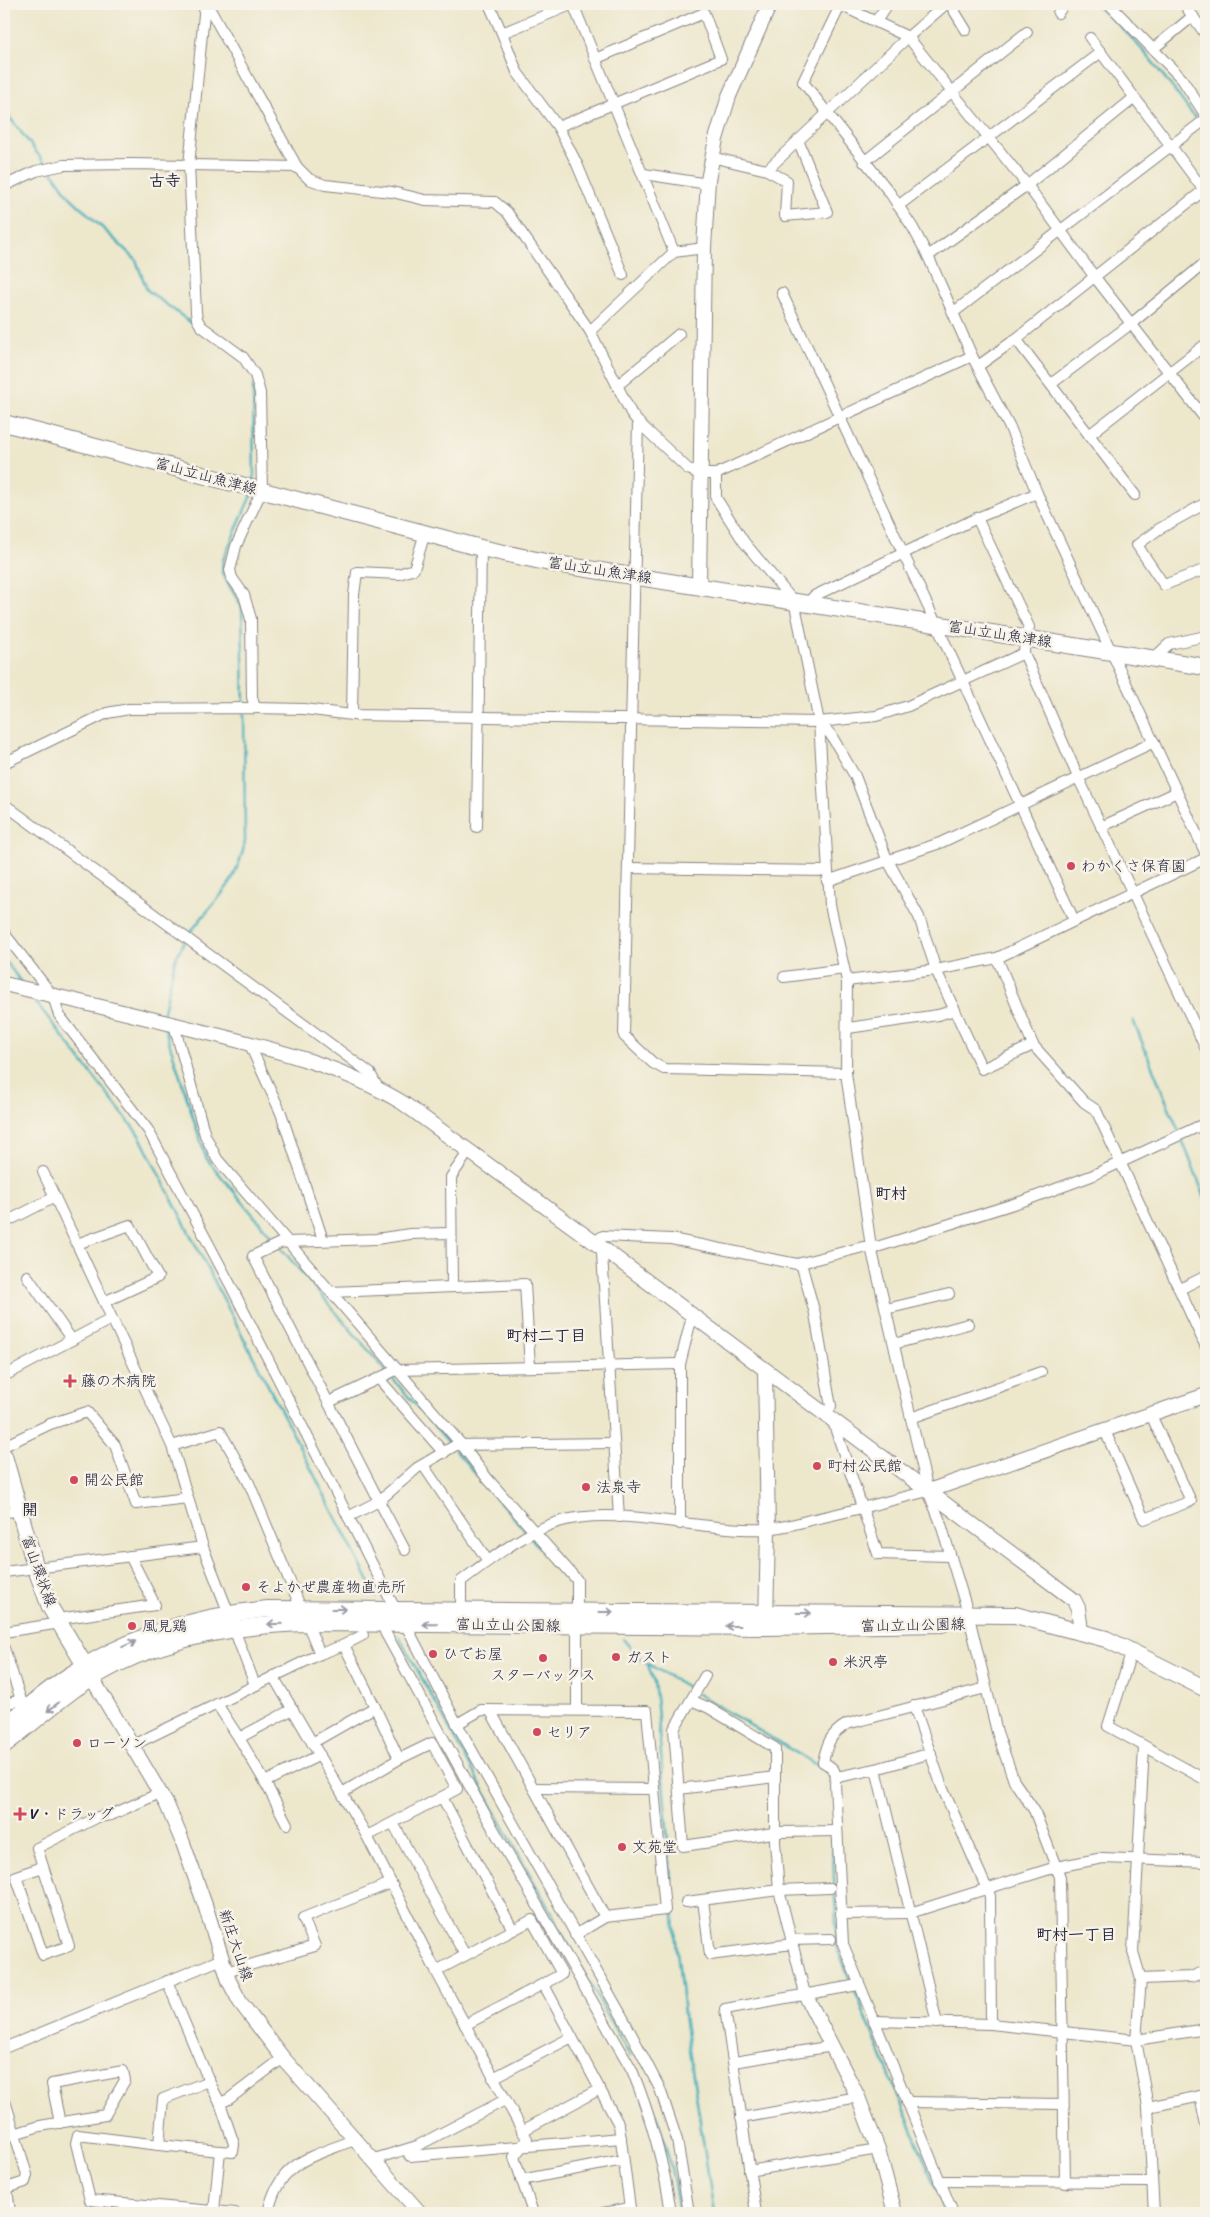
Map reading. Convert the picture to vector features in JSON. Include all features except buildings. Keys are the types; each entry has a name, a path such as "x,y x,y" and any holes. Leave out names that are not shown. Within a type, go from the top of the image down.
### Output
{"main road":[{"name":"富山立山魚津線","path":"4,423 482,548 550,563 937,624 1024,646 1111,652 1206,667"},
{"name":"富山環状線","path":"4,1456 11,1512 59,1621 89,1672"},
{"name":"富山立山公園線","path":"4,1727 66,1678 89,1672 183,1640 231,1621 268,1610 305,1616 405,1624 461,1618"},
{"name":"富山立山公園線","path":"305,1616 396,1610 461,1618 969,1619 1044,1623 1081,1631 1132,1650 1206,1689"},
{"name":"富山立山公園線","path":"4,1746 74,1689 89,1672"}],"street":[{"path":"206,4 190,165 197,319 201,326 243,357 256,375 260,393 262,490 236,546 230,570 232,578 244,595 251,619 252,697 255,708"},
{"path":"206,4 297,167 309,179 325,185 392,192 425,200 495,202 522,231 590,331 631,412 638,422 669,454 688,469 700,474 716,474 972,356"},
{"path":"489,4 517,72 540,100 558,127 577,164 623,275"},
{"path":"502,33 573,4 644,174 674,252"},
{"path":"699,586 704,248 708,184 712,157 729,96 770,4"},
{"path":"847,981 936,970 997,958 1206,856 1037,493 1011,430 972,356 928,256 898,206 804,82 839,4 908,37 1027,185 1094,276 1206,420"},
{"path":"876,21 888,4"},
{"path":"767,170 826,113 946,4"},
{"path":"950,4 966,30"},
{"path":"1058,14 1064,4"},
{"path":"954,312 1206,119 1182,80 1109,4"},
{"path":"1184,4 1206,35"},
{"path":"558,127 614,102 721,59 704,13 596,59"},
{"path":"1153,50 1193,16"},
{"path":"864,162 1027,32"},
{"path":"978,366 1205,191 1090,38"},
{"path":"898,206 1100,52"},
{"path":"928,256 1027,185 1134,98"},
{"path":"712,157 767,170 787,181 785,216 828,212 798,140"},
{"path":"4,186 36,171 64,165 297,167"},
{"path":"644,174 708,184"},
{"path":"590,331 674,252 704,248"},
{"path":"1051,384 1132,323 1206,262"},
{"path":"782,294 1074,920"},
{"path":"618,385 679,334"},
{"path":"1016,338 1135,495"},
{"path":"1089,435 1206,344"},
{"path":"638,422 630,868 624,1036 654,1063 664,1069 846,1072"},
{"path":"716,474 716,498 744,542 800,603 819,722 827,876 836,937 847,981 848,1028 845,1052 846,1072 871,1247 928,1491 940,1521 969,1619 997,1732 1014,1781 1034,1810 1060,1877 1065,2183"},
{"path":"800,603 977,518 1037,493"},
{"path":"1206,503 1159,529 1137,545 1164,585 1206,569"},
{"path":"977,518 1029,627 1024,646 1078,777 1206,1049"},
{"path":"352,715 354,595 357,572 399,574 414,569 425,533"},
{"path":"477,827 482,548"},
{"path":"1154,658 1168,644 1206,636"},
{"path":"4,763 107,713 129,709 255,708 304,709 352,715 819,722 876,716 908,706 961,681 1024,646"},
{"path":"819,722 831,734 855,776 887,859 919,917 936,970 982,1069 1033,1044"},
{"path":"630,868 827,876 940,842 1154,742"},
{"path":"1102,827 1177,792"},
{"path":"4,804 370,1073 378,1088"},
{"path":"4,934 53,996 59,1015 148,1130 232,1286 396,1610 457,1724 624,2020 660,2089 677,2140 689,2213"},
{"path":"997,958 1033,1044 1084,1102 1096,1110 1206,1347"},
{"path":"784,977 844,969"},
{"path":"5,984 249,1043 321,1063 378,1088 600,1246 1074,1600 1078,1608 1081,1631"},
{"path":"848,1028 938,1015 955,1010"},
{"path":"174,1025 205,1135 217,1159 461,1444 487,1478 577,1580 577,1710"},
{"path":"249,1043 281,1113 323,1240"},
{"path":"619,1517 600,1246 604,1236 670,1239 800,1263 871,1247 877,1248 1026,1200 1121,1162 1206,1123"},
{"path":"452,1286 450,1233 451,1177 469,1151"},
{"path":"43,1172 172,1446 203,1546 255,1685"},
{"path":"4,1223 55,1197"},
{"path":"77,1244 130,1225 158,1277 104,1302"},
{"path":"405,1550 253,1256 280,1243 288,1242 376,1239 410,1234 450,1233"},
{"path":"800,1263 815,1314 831,1406 829,1417 878,1554 950,1556"},
{"path":"28,1276 72,1340"},
{"path":"1180,1289 1206,1276"},
{"path":"332,1292 525,1284 530,1367"},
{"path":"886,1309 950,1294"},
{"path":"680,1524 680,1364 692,1316"},
{"path":"4,1376 111,1318"},
{"path":"894,1344 968,1324"},
{"path":"329,1402 396,1370 680,1364"},
{"path":"765,1371 768,1529 766,1620"},
{"path":"911,1418 1040,1372"},
{"path":"379,1379 444,1453"},
{"path":"461,1618 461,1580 536,1532 558,1522 581,1518 619,1517 727,1530 768,1529 928,1491 1206,1395"},
{"path":"4,1446 50,1424 87,1412 115,1445 136,1504 188,1498"},
{"path":"1105,1430 1144,1519 1191,1501 1151,1415"},
{"path":"172,1446 220,1432 248,1483 320,1654"},
{"path":"348,1517 379,1501 424,1465 461,1444 614,1443"},
{"path":"424,1465 488,1561"},
{"path":"4,1572 203,1546"},
{"path":"4,1632 155,1605 130,1556"},
{"path":"385,1632 486,1816 632,2070 646,2103 655,2134 667,2182 671,2213"},
{"path":"133,1745 363,1635"},
{"path":"344,1645 368,1688 399,1758"},
{"path":"4,1648 21,1700 4,1704"},
{"path":"1132,1650 1108,1726 1206,1780"},
{"name":"新庄大山線","path":"89,1672 133,1745 184,1843 224,1965 240,2002 283,2058 371,2160 420,2213"},
{"path":"274,1676 367,1836 436,1972 522,2130 526,2139 514,2157 533,2213"},
{"path":"705,1676 674,1729 683,1846 775,1834 837,1831"},
{"path":"953,2213 858,1985 843,1944 837,1831 837,1776 833,1768 823,1762 827,1742 836,1730 847,1724 986,1688"},
{"path":"691,1700 709,1708 775,1748 775,1834 779,1890 805,1994 810,2008 833,2046 858,2097 878,2149 895,2213"},
{"path":"217,1704 265,1782 287,1824"},
{"path":"914,1706 942,1787 990,1896 991,2024"},
{"path":"312,1743 375,1707"},
{"path":"239,1738 293,1709"},
{"path":"457,1724 481,1710 647,1711 652,1789 665,1910 605,1917 575,1935"},
{"path":"490,1710 605,1917"},
{"path":"342,1793 399,1758 432,1743 457,1789 367,1836"},
{"path":"1144,1747 1133,1952 1141,1979 1136,2040 1148,2107 1154,2213"},
{"path":"837,1776 876,1769 931,1753"},
{"path":"265,1782 320,1756"},
{"path":"876,1769 937,2023"},
{"path":"678,1789 775,1776"},
{"path":"534,1788 652,1789"},
{"path":"43,1867 16,1876 43,1955 69,1946 37,1848 98,1818 111,1815 160,1794"},
{"path":"442,1798 513,1930"},
{"path":"393,1823 465,1955"},
{"path":"841,1914 910,1913 1056,1867 1103,1858 1206,1862"},
{"path":"4,2048 167,1981 224,1965 315,1946 303,1918 391,1883"},
{"path":"686,1902 779,1890 830,1888"},
{"path":"703,1900 710,1955 792,1942 831,1939"},
{"path":"436,1972 532,1920 562,1974 465,2026"},
{"path":"1141,1979 1191,1977 1206,1972"},
{"path":"167,1981 220,2102 234,2144 233,2152 78,2136 76,2143 90,2200 148,2209 235,2213"},
{"path":"544,1985 619,2125 630,2208 603,2213"},
{"path":"756,2213 725,2009 858,1985"},
{"path":"874,2022 991,2024 1136,2040 1206,2029"},
{"path":"493,2078 572,2037"},
{"path":"734,2062 833,2046"},
{"path":"220,2102 230,2099 283,2058"},
{"path":"4,2137 60,2123 104,2115 125,2080 123,2071 52,2084 60,2123"},
{"path":"159,2145 163,2099 209,2080"},
{"path":"522,2130 600,2089"},
{"path":"1148,2107 1203,2095 1206,2125"},
{"path":"741,2118 858,2097"},
{"path":"371,2160 407,2150 505,2100"},
{"path":"4,2102 27,2175 25,2182 5,2189 10,2213"},
{"path":"907,2102 1064,2104"},
{"path":"407,2150 410,2156 621,2138"},
{"path":"268,2213 272,2192 283,2175 303,2160 354,2140"},
{"path":"749,2171 878,2149"},
{"path":"214,2211 220,2151"},
{"path":"521,2180 623,2160"},
{"path":"939,2180 1065,2183 1151,2182"}],"waterway":[{"path":"1093,4 1109,16 1137,44 1198,122"},
{"path":"4,110 47,166"},
{"path":"1202,126 1206,132"},
{"path":"51,170 69,196 136,260 147,290 198,328"},
{"path":"253,386 254,483"},
{"path":"244,706 242,607 222,573 223,560 252,493"},
{"path":"188,936 229,883 236,872 241,858 245,841 244,712"},
{"path":"163,1016 175,960 185,940"},
{"path":"4,959 21,982"},
{"path":"32,997 139,1135 377,1597"},
{"path":"1133,1020 1179,1132"},
{"path":"164,1026 206,1158 275,1241"},
{"path":"1181,1137 1206,1200"},
{"path":"279,1246 386,1371"},
{"path":"391,1377 450,1444"},
{"path":"455,1450 527,1533"},
{"path":"530,1537 568,1579"},
{"path":"399,1637 630,2056"},
{"path":"623,1639 640,1659 694,1691"},
{"path":"648,1665 654,1682 657,1706 676,1941 685,2023 714,2213"},
{"path":"698,1694 830,1773 831,1781"},
{"path":"832,1834 837,1946 851,1983"},
{"path":"854,1988 946,2213"},
{"path":"642,2082 656,2114 666,2146 679,2213"}],"place":[{"name":"わかくさ保育園","path":"1071,866"},
{"name":"藤の木病院","path":"70,1381"},
{"name":"町村公民館","path":"817,1466"},
{"name":"開公民館","path":"74,1480"},
{"name":"法泉寺","path":"586,1487"},
{"name":"そよかぜ農産物直売所","path":"246,1587"},
{"name":"風見鶏","path":"132,1626"},
{"name":"ひでお屋","path":"433,1654"},
{"name":"ガスト","path":"616,1657"},
{"name":"スターバックス","path":"543,1658"},
{"name":"米沢亭","path":"833,1662"},
{"name":"セリア","path":"537,1732"},
{"name":"ローソン","path":"77,1743"},
{"name":"V・ドラッグ","path":"20,1814"},
{"name":"文苑堂","path":"622,1847"}],"district":[{"name":"古寺","path":"165,180"},
{"name":"町村","path":"891,1193"},
{"name":"町村二丁目","path":"546,1335"},
{"name":"開","path":"30,1509"},
{"name":"町村一丁目","path":"1076,1934"}]}
